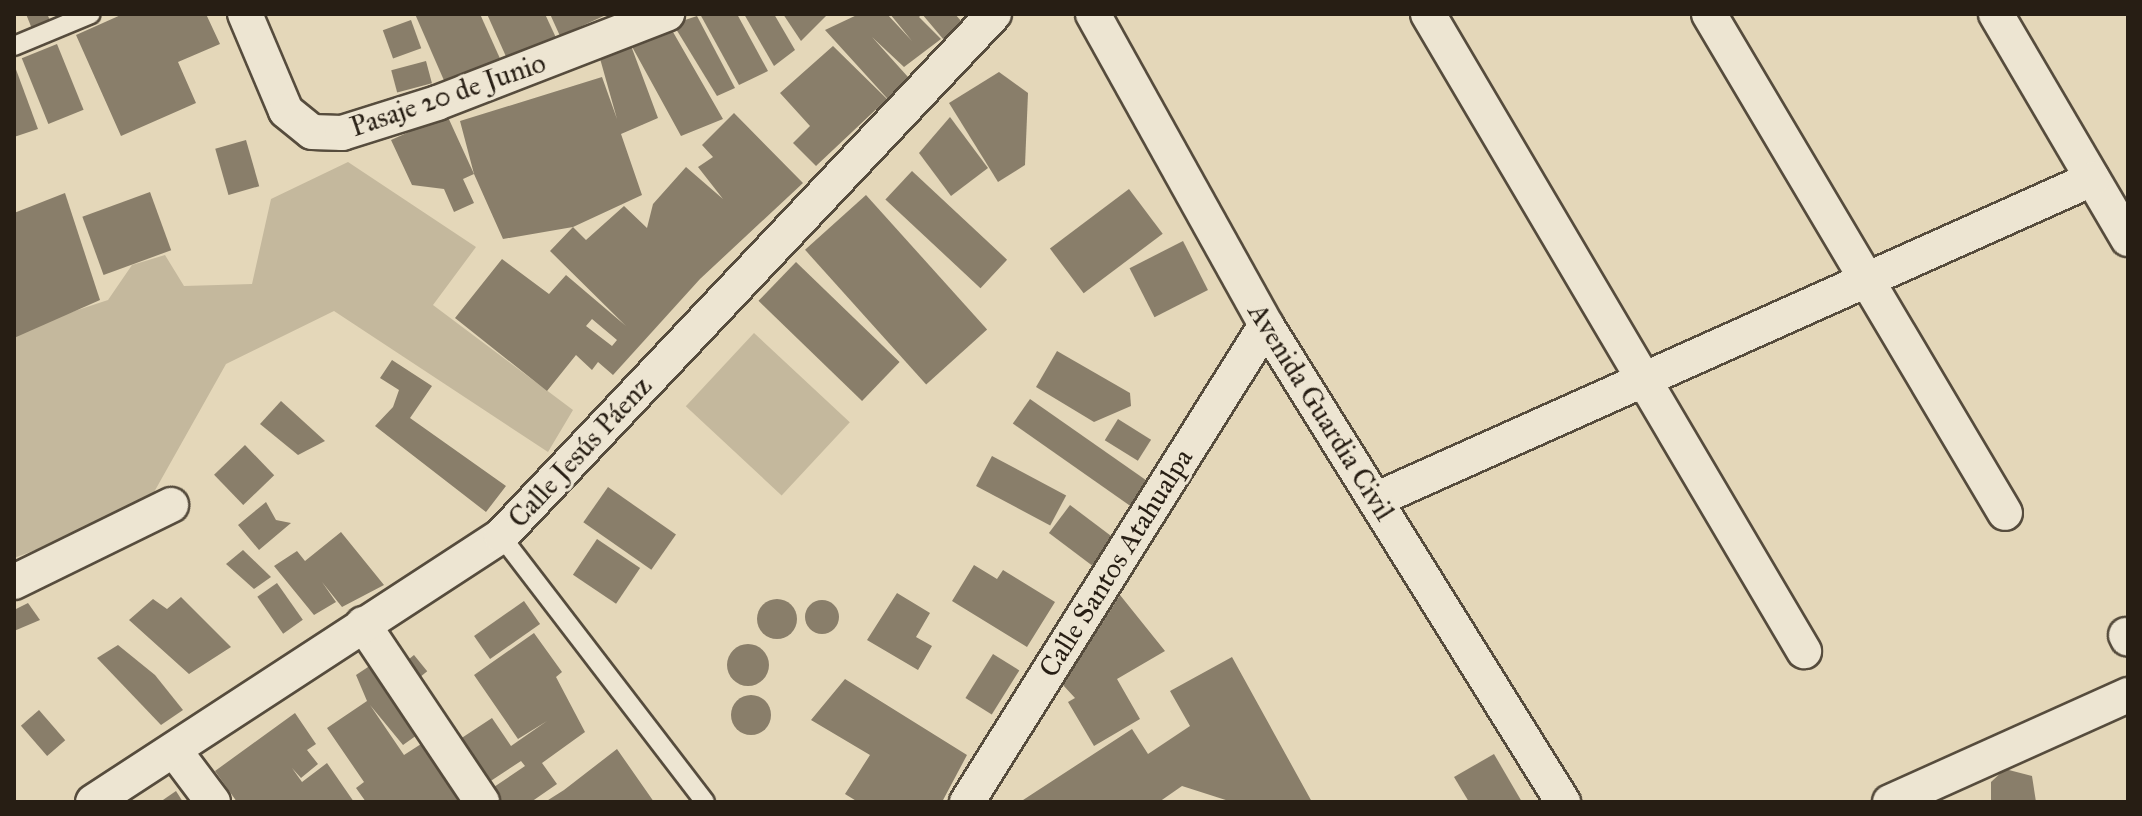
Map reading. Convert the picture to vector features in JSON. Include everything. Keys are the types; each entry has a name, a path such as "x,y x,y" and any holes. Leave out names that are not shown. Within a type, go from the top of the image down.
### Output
{"street":[{"name":"Pasaje 20 de Junio","path":"245,14 286,111 312,132 342,133 437,103 667,14"},
{"name":"Calle Jesús Páenz","path":"93,802 501,536 994,14"},
{"name":"Avenida Guardia Civil","path":"1093,14 1266,325 1563,802"},
{"path":"1428,14 1804,651"},
{"path":"1709,14 1869,279 2005,513"},
{"path":"1996,14 2128,239"},
{"path":"1375,500 2092,179"},
{"name":"Calle Santos Atahualpa","path":"967,802 1266,325"},
{"path":"14,582 171,505"},
{"path":"363,624 482,802"},
{"path":"1904,799 2128,695"},
{"path":"174,750 213,802"}],"lane":[{"path":"14,46 91,14"},
{"path":"501,536 705,802"}],"shaded area":[{"path":"348,162 476,247 433,305 573,410 548,452 334,311 226,364 144,510 14,558 14,331 108,300 132,265 165,255 184,286 252,284 271,199"},
{"path":"754,333 850,422 782,495 686,406"}],"building":[{"path":"26,14 47,14 51,22 32,29"},
{"path":"123,14 206,14 220,44 178,62 196,103 121,136 76,35"},
{"path":"415,14 480,14 502,63 446,85"},
{"path":"487,14 545,14 558,42 508,61"},
{"path":"550,14 608,14 560,36"},
{"path":"700,14 737,14 768,71 739,85"},
{"path":"744,14 774,14 795,50 774,66"},
{"path":"783,14 828,14 801,41"},
{"path":"859,14 887,14 912,41 890,14 922,14 919,17 941,39 904,67 872,37 917,87 895,107 825,30"},
{"path":"922,14 955,14 968,29 949,46"},
{"path":"697,16 735,88 717,96 673,24"},
{"path":"411,20 421,48 393,58 383,30"},
{"path":"669,25 723,119 681,136 630,43 658,118 621,134 642,195 573,227 503,239 474,174 460,121 602,77 617,119 599,55"},
{"path":"57,44 84,110 48,124 22,58"},
{"path":"833,46 887,99 816,166 793,143 810,126 780,93"},
{"path":"426,61 432,83 397,93 391,70"},
{"path":"14,64 38,129 14,137"},
{"path":"999,72 1028,93 1025,165 998,182 949,103"},
{"path":"734,113 803,183 700,279 613,375 598,362 592,370 576,355 547,391 455,318 502,259 549,294 566,275 626,326 550,251 573,227 586,240 624,206 647,228 653,204 686,167 723,199 698,167 713,157 702,145","holes":["592,319 617,340 612,346 586,326"]},
{"path":"447,115 474,174 463,179 474,203 454,212 444,189 412,185 391,140"},
{"path":"950,117 988,168 951,196 919,153"},
{"path":"246,140 259,186 228,195 215,149"},
{"path":"912,171 1007,260 980,288 885,200"},
{"path":"1129,189 1163,234 1084,293 1050,249"},
{"path":"150,192 171,250 104,275 82,217"},
{"path":"65,193 100,300 14,338 14,213"},
{"path":"866,195 987,330 926,384 805,250"},
{"path":"1183,241 1208,290 1155,317 1130,268"},
{"path":"796,262 900,362 862,401 758,301"},
{"path":"1057,351 1130,393 1131,406 1094,422 1036,387"},
{"path":"392,360 432,386 410,418 506,486 486,512 375,426 393,407 399,390 380,378"},
{"path":"1030,399 1148,482 1131,506 1013,424"},
{"path":"281,401 325,441 298,455 260,424"},
{"path":"1118,419 1151,440 1138,461 1105,440"},
{"path":"245,445 274,475 243,505 214,475"},
{"path":"992,456 1066,495 1050,525 976,486"},
{"path":"608,487 676,535 651,570 583,522"},
{"path":"266,502 276,520 291,523 259,550 238,525"},
{"path":"1070,505 1113,537 1092,565 1049,533"},
{"path":"341,532 384,585 342,607 322,582 336,602 314,615 274,566 297,551 305,561"},
{"path":"597,539 640,568 616,604 573,575"},
{"path":"243,550 271,577 254,589 226,564"},
{"path":"974,565 997,579 1003,570 1055,602 1027,647 952,601"},
{"path":"277,583 303,620 283,634 257,597"},
{"path":"897,593 930,613 916,637 932,646 918,670 867,640"},
{"path":"1120,595 1165,651 1117,679 1140,719 1094,746 1068,702 1075,698 1063,685"},
{"path":"181,597 231,647 189,674 129,620 153,599 167,609"},
{"path":"777,599 791,605 797,619 791,633 777,639 763,633 757,619 763,605"},
{"path":"822,600 834,605 839,617 834,629 822,634 810,629 805,617 810,605"},
{"path":"524,601 540,624 490,659 474,636"},
{"path":"28,603 40,620 14,631 14,610"},
{"path":"534,633 562,672 556,677 585,732 542,763 557,784 531,802 491,802 485,793 525,766 521,761 480,788 451,745 492,718 511,746 547,721 518,739 474,675"},
{"path":"748,644 763,650 769,665 763,680 748,686 733,680 727,665 733,650"},
{"path":"118,645 155,675 183,710 161,725 97,658"},
{"path":"993,654 1019,670 992,715 965,698"},
{"path":"414,655 427,671 408,687 395,671"},
{"path":"1232,657 1312,802 1232,802 1182,786 1159,802 1020,802 1132,729 1148,754 1190,726 1170,691"},
{"path":"377,661 424,730 403,745 370,705 404,755 435,735 475,802 366,802 356,788 364,782 327,728 367,701 356,675"},
{"path":"845,679 967,755 942,802 858,802 845,794 870,755 811,720"},
{"path":"751,695 765,701 771,715 765,729 751,735 737,729 731,715 737,701"},
{"path":"39,710 65,740 47,756 21,726"},
{"path":"295,713 316,744 307,750 318,764 301,778 292,768 302,782 327,763 354,802 237,802 215,771"},
{"path":"617,749 654,802 545,802 564,790"},
{"path":"1494,754 1522,802 1469,802 1454,777"},
{"path":"2005,769 2032,776 2036,802 1991,802 1991,782"},
{"path":"176,791 183,802 160,802"}]}
